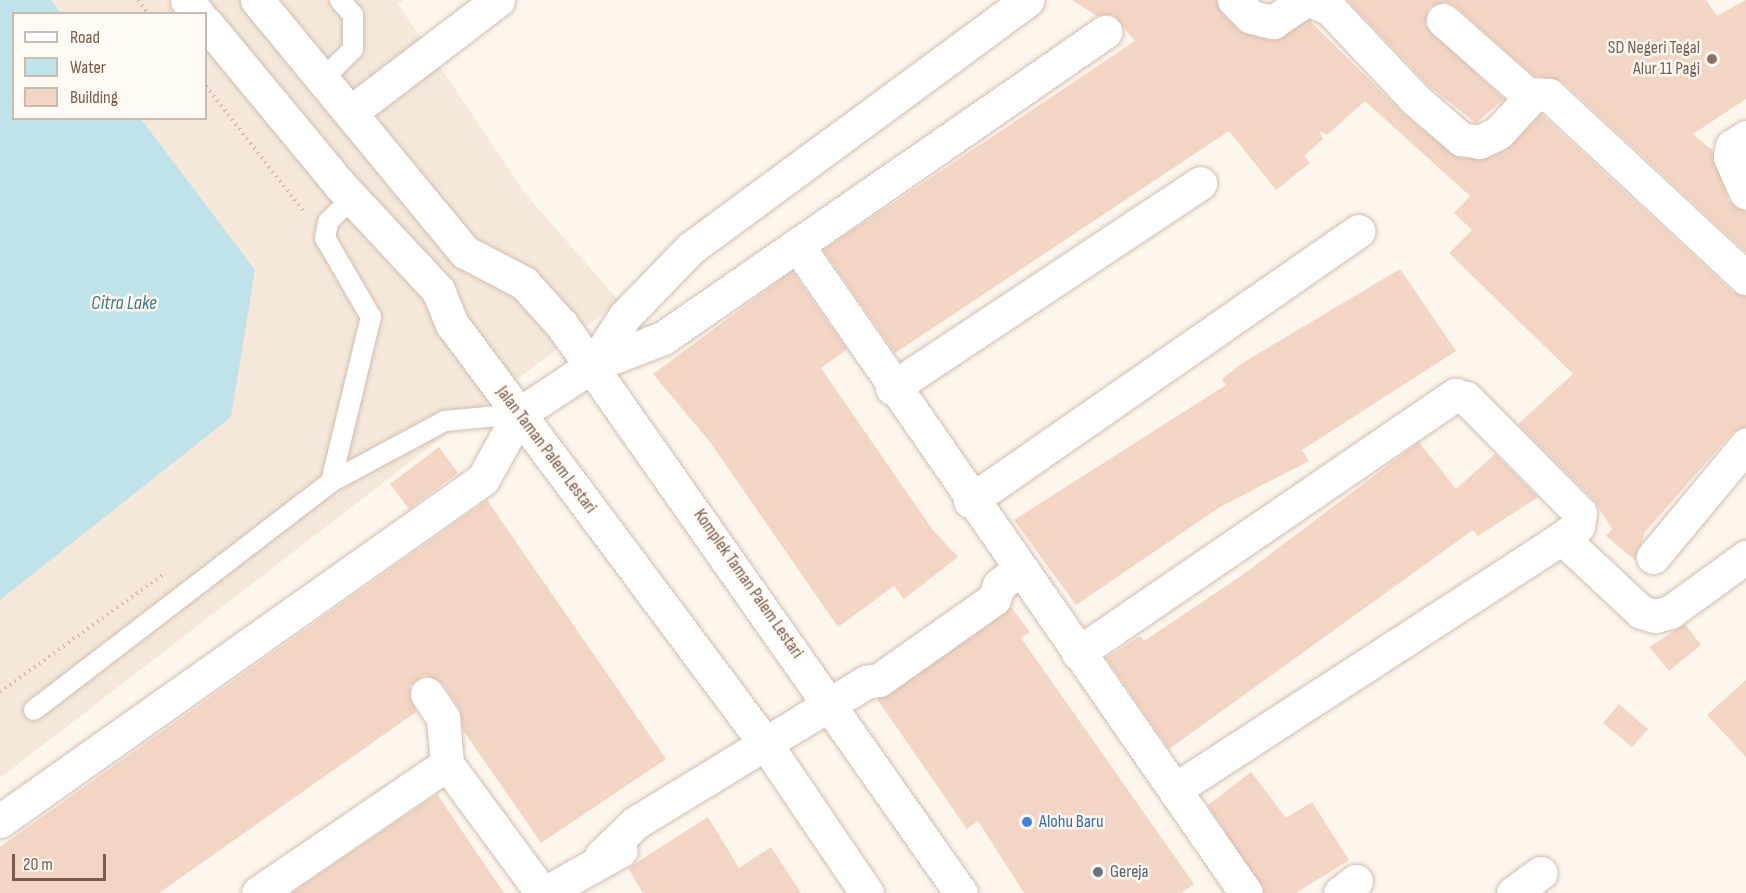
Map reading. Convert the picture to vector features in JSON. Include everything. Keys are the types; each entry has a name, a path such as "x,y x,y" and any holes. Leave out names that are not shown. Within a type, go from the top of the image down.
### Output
{"street":[{"path":"187,0 196,12"},
{"path":"257,0 351,112 498,0"},
{"path":"593,365 625,316 692,248 1027,0"},
{"path":"1234,0 1251,17 1273,22 1308,0 1330,9 1416,100 1461,139 1479,142 1498,133 1534,94"},
{"path":"1443,20 1527,94 1550,95 1746,278"},
{"name":"Jalan Taman Palem Lestari","path":"207,24 352,198 438,290 452,324 767,746 867,893"},
{"path":"0,821 483,479 519,414 593,365 663,338 1105,32"},
{"name":"Komplek Taman Palem Lestari","path":"351,112 465,252 524,283 593,365 833,705 961,893"},
{"path":"1746,137 1730,150 1734,173 1746,193"},
{"path":"892,388 1200,183"},
{"path":"970,501 1358,231"},
{"path":"797,245 970,501 1009,577 1077,653 1176,789 1246,893"},
{"path":"1077,653 1455,395 1466,398 1580,513 1578,526 1562,538 1176,789"},
{"path":"1653,557 1746,445"},
{"path":"1562,538 1641,612 1655,616 1670,612 1746,557"},
{"path":"427,694 444,718 447,764 543,893 601,856 635,823 833,705 866,682 871,664 987,586 1009,577"},
{"path":"258,893 447,764"},
{"path":"1513,893 1541,873"}],"lane":[{"path":"323,79 353,50 353,15 340,0"},
{"path":"331,482 371,317 325,238 328,222 352,198"},
{"path":"34,710 331,482 445,421 519,414"}],"path":[{"path":"207,87 325,238"}],"shaded area":[{"path":"0,0 403,0 398,4 523,191 619,301 0,778"}],"water":[{"name":"Citra Lake","path":"0,0 51,0 60,12 12,12 12,120 142,120 255,270 231,417 0,600"}],"building":[{"path":"1072,0 1216,0 1238,30 1269,40 1309,20 1404,114 1458,158 1486,159 1506,150 1541,114 1733,292 1746,296 1746,427 1732,433 1645,532 1635,560 1606,536 1612,529 1594,500 1518,424 1573,374 1449,253 1472,230 1454,213 1470,196 1365,101 1327,135 1319,131 1323,139 1304,156 1310,163 1276,190 1229,131 895,353 823,250 1135,41 1114,15 1097,16"},
{"path":"1347,0 1706,0 1717,16 1746,0 1746,99 1693,134 1712,150 1729,201 1746,211 1746,252 1562,81 1534,76 1455,6 1446,2 1429,7 1425,25 1504,99 1476,123 1429,86"},
{"path":"1400,269 1456,351 1302,450 1309,461 1220,507 1076,605 1014,520 1226,385 1222,379 1244,362"},
{"path":"792,271 847,349 821,368 932,529 958,557 904,599 894,586 838,627 710,442 653,374"},
{"path":"1419,442 1456,489 1495,454 1538,497 1478,536 1473,530 1169,749 1106,658 1140,636 1144,641 1241,576"},
{"path":"439,447 458,473 409,509 390,484"},
{"path":"487,500 666,759 541,843 463,730 459,708 443,684 425,675 410,686 416,712 159,893 0,893 0,847"},
{"path":"1011,607 1030,632 1021,638 1194,884 1181,893 1024,893 978,821 967,829 877,699"},
{"path":"1685,624 1701,645 1669,671 1649,647"},
{"path":"1746,680 1746,757 1707,715"},
{"path":"1619,704 1648,729 1632,747 1603,723"},
{"path":"1251,772 1286,818 1312,802 1349,860 1296,893 1264,893 1208,805"},
{"path":"437,794 504,893 291,893"},
{"path":"708,817 739,868 771,847 801,893 643,893 628,868"}],"place":[{"name":"SD Negeri Tegal Alur 11 Pagi","path":"1712,59"},
{"name":"Alohu Baru","path":"1027,822"},
{"name":"Gereja","path":"1098,872"}]}
